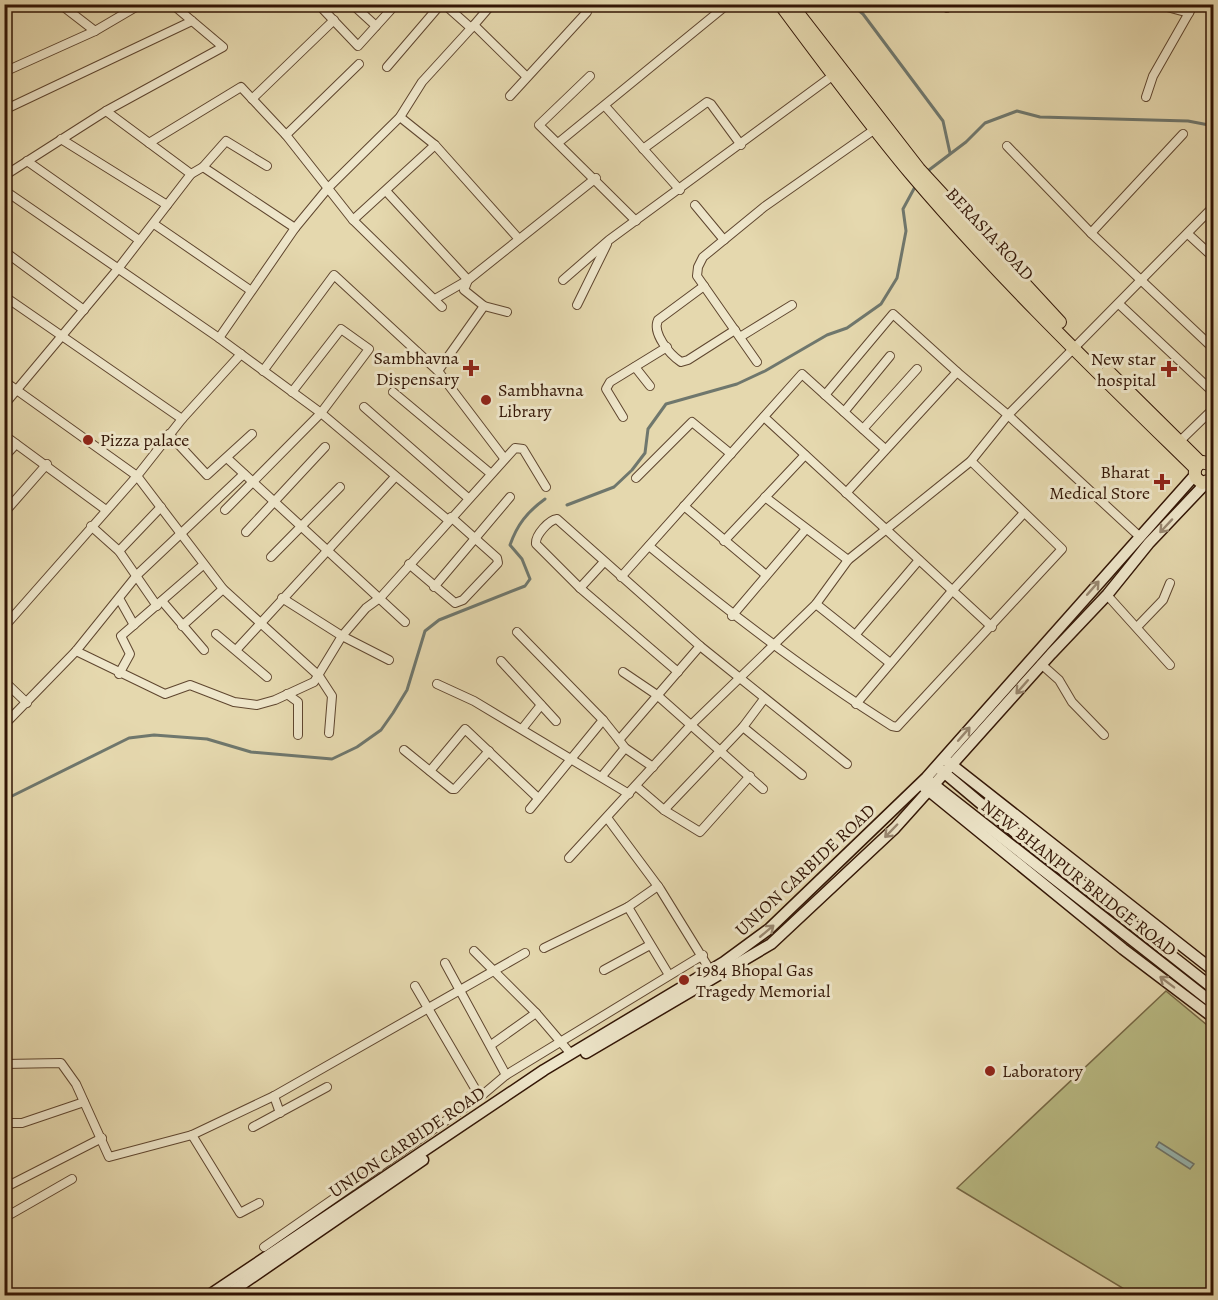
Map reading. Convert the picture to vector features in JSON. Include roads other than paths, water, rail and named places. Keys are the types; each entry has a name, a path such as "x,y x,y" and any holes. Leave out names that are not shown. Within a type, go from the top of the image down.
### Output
{"main road":[{"name":"BERASIA ROAD","path":"780,4 935,195 1077,347 1204,466"},
{"name":"BERASIA ROAD","path":"791,4 837,73"},
{"name":"BERASIA ROAD","path":"1077,347 1180,441 1204,466"},
{"path":"1204,466 1199,481 1211,481"}],"street":[{"path":"4,12 10,4"},
{"path":"60,4 95,31"},
{"path":"4,72 95,31 141,4"},
{"path":"4,176 106,111 223,47 172,4"},
{"path":"318,4 358,46 390,6"},
{"path":"352,4 376,26"},
{"path":"387,67 442,4 472,27 526,76"},
{"path":"219,338 295,228 328,188 400,117 422,82 492,4"},
{"path":"510,96 587,12 579,4"},
{"path":"558,143 728,4"},
{"path":"1156,4 1189,13"},
{"path":"1146,97 1153,76 1194,4"},
{"path":"252,99 334,20"},
{"path":"4,110 192,21"},
{"path":"286,135 359,64"},
{"path":"563,280 609,240 837,73"},
{"path":"590,76 539,125 596,178 636,221"},
{"path":"149,143 242,87 286,135 353,220 442,307"},
{"path":"644,149 707,102 711,104 741,145"},
{"path":"605,106 680,190"},
{"path":"106,111 190,174"},
{"path":"400,117 435,145 518,238"},
{"path":"757,362 697,276 703,257 764,207 878,127"},
{"path":"1090,233 1183,134"},
{"path":"61,140 167,206"},
{"path":"4,405 117,270 190,174 203,167 226,141 267,166"},
{"path":"353,220 435,145"},
{"path":"1007,146 1090,233 1214,349"},
{"path":"27,161 139,240"},
{"path":"203,167 295,228"},
{"path":"435,299 468,280 596,178"},
{"path":"4,190 117,270 219,338 321,413 395,477 476,539 497,558 498,563 458,602 452,602 410,564"},
{"path":"386,191 468,280"},
{"path":"695,206 724,240"},
{"path":"569,858 608,819 691,725 816,604 848,561 971,460 1008,415 1214,206"},
{"path":"154,224 250,290"},
{"path":"1188,234 1214,258"},
{"path":"577,305 609,240"},
{"path":"4,251 84,310"},
{"path":"263,371 334,275 438,371 504,458"},
{"path":"468,280 464,290 484,306 507,312"},
{"path":"704,286 658,320 656,325 658,334 681,362 792,305"},
{"path":"4,296 182,419"},
{"path":"1119,304 1214,393"},
{"path":"438,371 484,306"},
{"path":"825,395 893,314 1008,415 1139,536"},
{"path":"225,510 321,413 369,349 341,329 292,392"},
{"path":"622,417 606,389 610,382 667,347"},
{"path":"4,627 137,476 182,419 241,354"},
{"path":"844,412 890,356"},
{"path":"635,367 650,386"},
{"path":"863,429 917,369"},
{"path":"846,493 957,372"},
{"path":"621,577 802,374 885,449"},
{"path":"4,381 137,476 223,589 319,676 332,696 329,733"},
{"path":"393,392 490,473"},
{"path":"364,407 468,498"},
{"path":"1180,441 1214,408"},
{"path":"764,417 992,627"},
{"path":"636,478 692,422 731,454"},
{"path":"170,434 207,475 228,459 252,434"},
{"path":"4,435 47,464 106,510"},
{"path":"4,457 15,444"},
{"path":"246,532 325,447"},
{"path":"76,651 119,674 165,694 190,685 234,702 257,705 314,682 342,636 366,608 381,597 490,473 515,448 523,449 546,487"},
{"path":"724,541 805,455"},
{"path":"228,459 381,597 405,622"},
{"path":"649,546 732,616 856,704 897,727 1062,549 1023,514 971,460"},
{"path":"4,513 47,464"},
{"name":"UNION CARBIDE ROAD","path":"944,766 1139,536 1204,466"},
{"path":"4,725 76,651 120,600 138,574 244,474"},
{"path":"237,649 395,477"},
{"name":"UNION CARBIDE ROAD","path":"208,1296 571,1054 738,953 769,929 927,784 1107,595 1149,543 1211,481"},
{"path":"271,557 340,487"},
{"path":"765,496 848,561"},
{"path":"434,587 510,497"},
{"path":"684,506 766,575"},
{"path":"118,551 161,507"},
{"path":"856,704 952,591 1023,514"},
{"path":"678,672 580,588 536,544 536,537 552,520 557,519 700,646 847,764"},
{"path":"91,526 118,551 160,603 204,650"},
{"path":"732,616 806,529"},
{"path":"856,634 919,560"},
{"path":"580,588 603,562"},
{"path":"119,674 130,654 121,636 204,565"},
{"path":"1137,627 1163,600 1170,584"},
{"path":"182,626 223,589"},
{"path":"1107,595 1170,665"},
{"path":"282,598 342,636 389,660"},
{"path":"120,600 134,625"},
{"path":"816,604 891,663"},
{"path":"518,632 603,720 625,748 653,767"},
{"path":"216,633 267,677"},
{"path":"619,740 700,646"},
{"path":"501,661 556,721"},
{"path":"1041,664 1059,680 1072,702 1104,735"},
{"path":"622,672 657,696 763,789"},
{"path":"4,681 27,703"},
{"path":"437,684 603,775 629,794"},
{"path":"287,694 298,702 298,735"},
{"path":"664,810 743,727 764,699"},
{"path":"522,729 541,705"},
{"path":"530,808 603,720"},
{"path":"743,727 802,776"},
{"path":"430,771 465,729 538,798"},
{"path":"603,775 625,748"},
{"path":"404,750 452,789 455,789 489,751"},
{"path":"944,766 1214,971"},
{"name":"NEW BHANPUR BRIDGE ROAD","path":"944,766 1214,988"},
{"path":"636,786 664,810 700,832 750,776"},
{"path":"927,784 1123,949 1214,1018"},
{"name":"UNION CARBIDE ROAD","path":"225,1296 535,1083 771,944 883,839 927,784"},
{"name":"NEW BHANPUR BRIDGE ROAD","path":"927,784 1214,1004"},
{"path":"608,819 658,886 703,955 710,970"},
{"path":"544,948 628,907 658,886"},
{"path":"628,907 669,975"},
{"path":"604,970 650,945"},
{"path":"474,951 562,1040 571,1054"},
{"path":"4,1064 61,1063 84,1102 109,1157 192,1135 274,1096 525,953"},
{"path":"264,1246 480,1097 506,1075 703,955"},
{"path":"445,963 506,1075"},
{"path":"415,986 430,1007 480,1097"},
{"path":"491,1044 536,1013"},
{"path":"252,1127 327,1087"},
{"path":"274,1096 280,1113"},
{"path":"4,1123 21,1123 84,1102"},
{"path":"192,1135 240,1213 259,1203"},
{"path":"4,1188 102,1138"},
{"path":"4,1218 72,1179"}],"water":[{"path":"1159,1142 1194,1164 1190,1169 1156,1147"}],"waterway":[{"path":"851,4 863,14 943,121 950,153"},
{"path":"925,173 966,142 985,123 1017,111 1040,117 1188,121 1214,126"},
{"path":"567,505 614,487 632,470 645,453 648,429 666,404 737,384 765,371 827,335 847,328 881,304 897,278 906,231 903,209 916,185"},
{"path":"4,800 129,738 154,735 207,739 251,752 332,759 357,747 381,730 407,690 425,631 439,620 525,586 530,579 522,559 510,545 523,519 545,499"}],"place":[{"name":"Sambhavna Dispensary","path":"471,368"},
{"name":"New star hospital","path":"1169,369"},
{"name":"Sambhavna Library","path":"486,400"},
{"name":"Pizza palace","path":"88,440"},
{"name":"Bharat Medical Store","path":"1162,482"},
{"name":"1984 Bhopal Gas Tragedy Memorial","path":"684,980"},
{"name":"Laboratory","path":"990,1071"}]}
